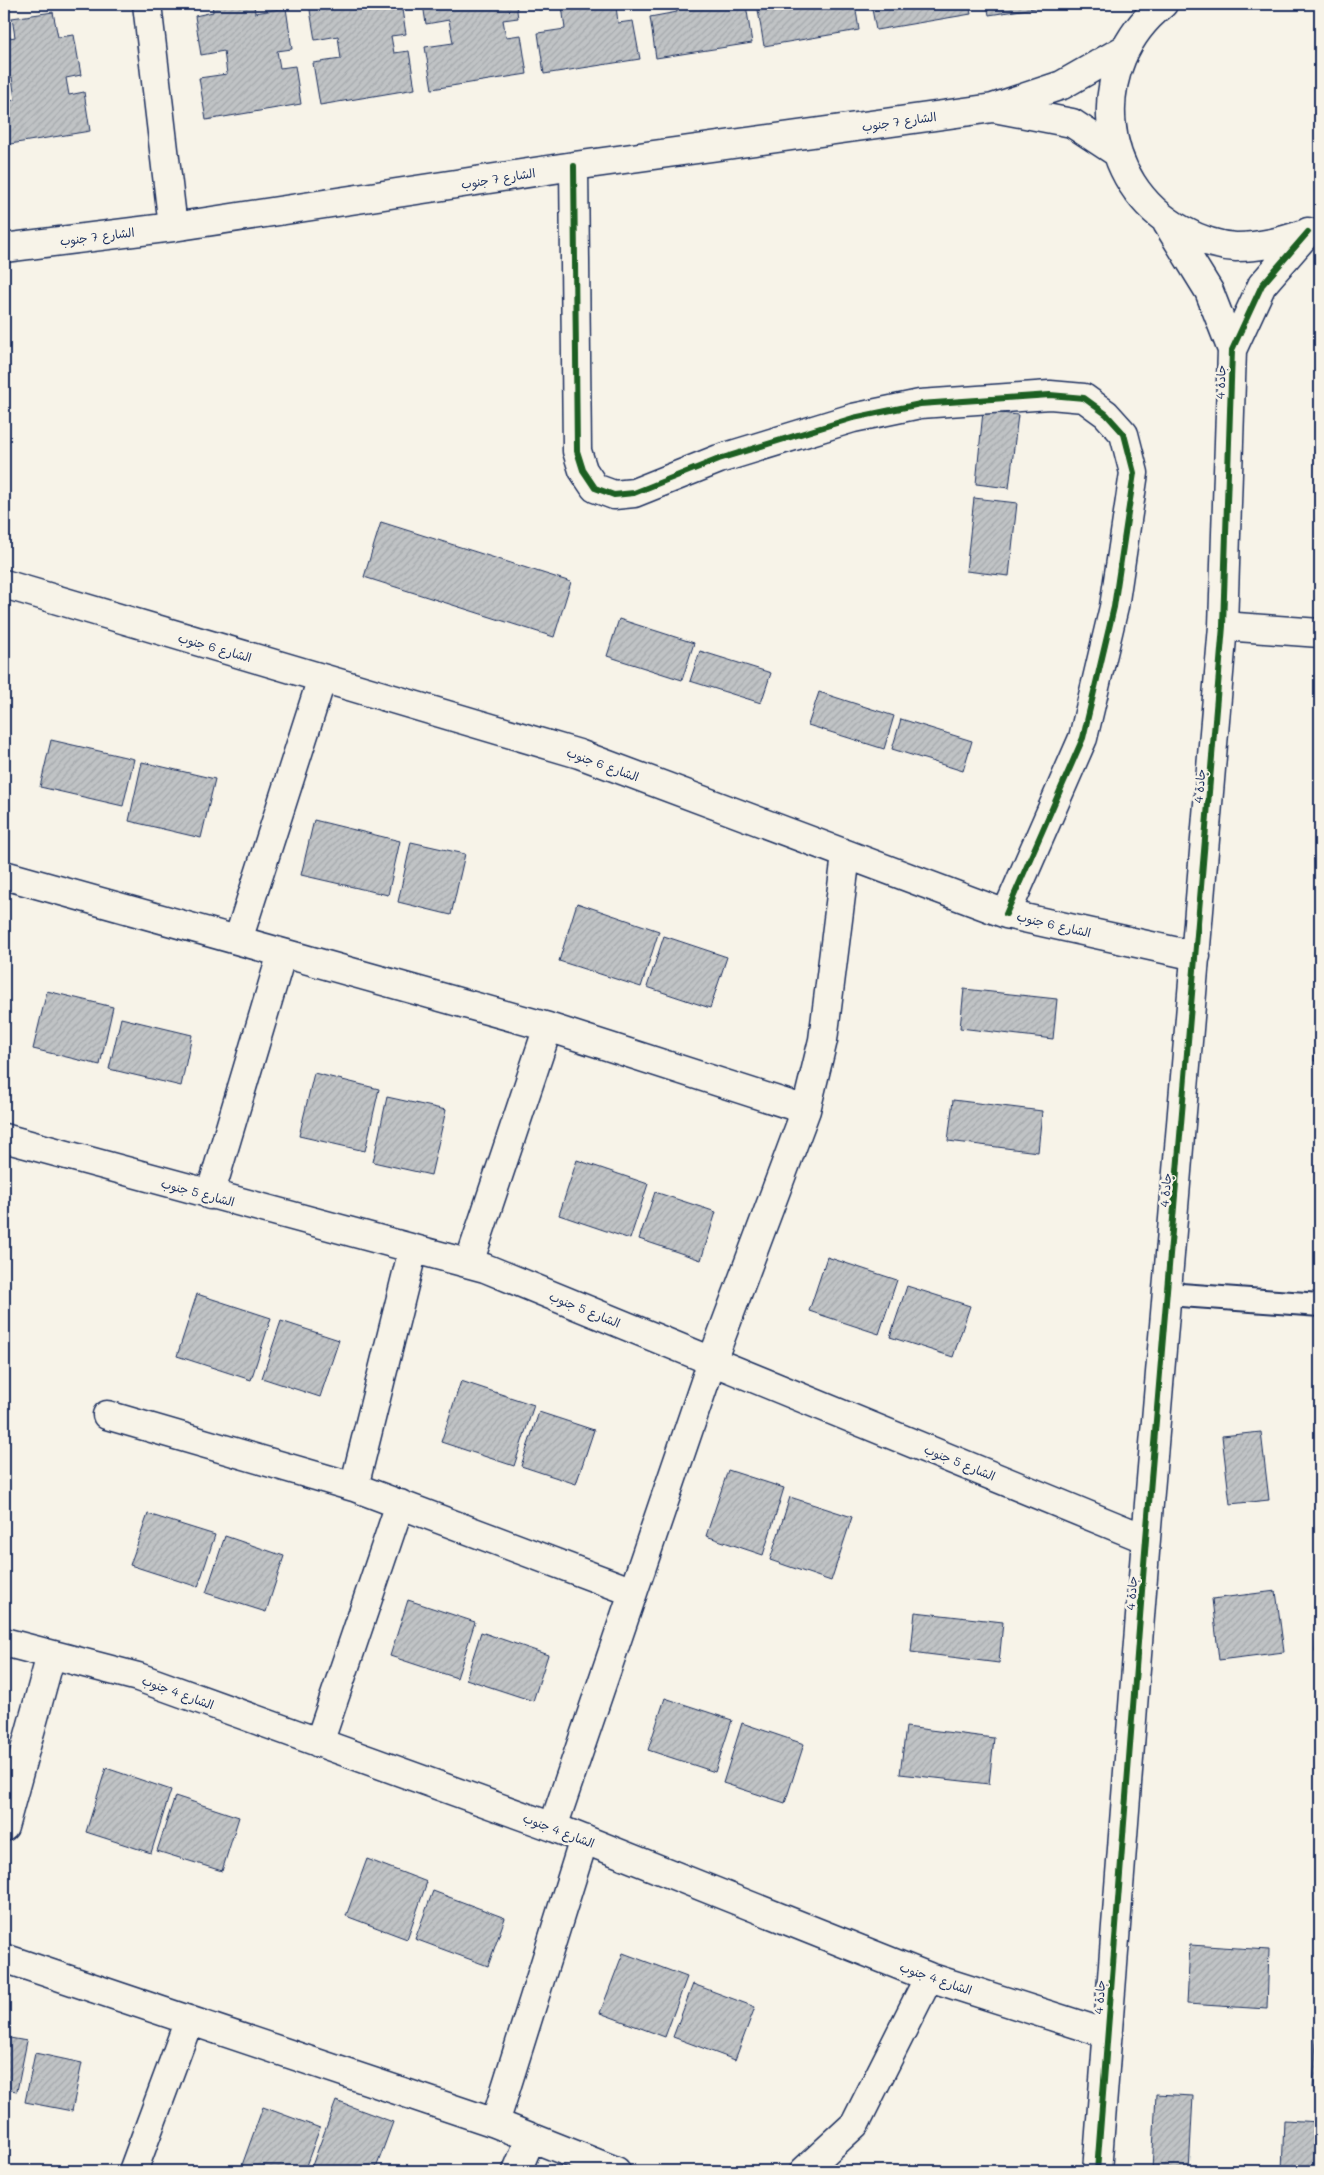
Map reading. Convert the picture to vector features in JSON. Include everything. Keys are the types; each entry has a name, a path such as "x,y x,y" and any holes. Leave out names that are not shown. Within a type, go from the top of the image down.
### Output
{"street":[{"path":"147,4 173,226"},
{"path":"1163,4 1147,17 1124,49 1113,82 1110,118 1116,152 1135,190 1166,221 1198,239 1235,247 1273,244 1314,228"},
{"name":"الشارع 7 جنوب","path":"4,248 173,226 574,166 993,108 1062,84 1124,49"},
{"name":"الشارع 7 جنوب","path":"993,108 1072,123 1116,152"},
{"path":"574,166 577,450 583,470 595,488 614,494 634,493 729,456 853,418 920,404 1050,395 1084,398 1106,414 1124,434 1134,473 1114,607 1083,738 1006,914"},
{"name":"جادة 4","path":"1166,221 1209,291 1232,350"},
{"name":"جادة 4","path":"1097,2171 1146,1539 1223,626 1232,350 1262,285 1314,228"},
{"name":"الشارع 6 جنوب","path":"4,584 579,754 1006,914 1196,956"},
{"path":"1223,626 1320,633"},
{"path":"238,940 322,678"},
{"path":"553,1827 712,1361 806,1110 822,1040 846,855"},
{"path":"4,875 548,1026 806,1110"},
{"path":"210,1195 282,953"},
{"path":"469,1263 548,1026"},
{"name":"الشارع 5 جنوب","path":"4,1138 485,1268 1146,1539"},
{"path":"354,1487 413,1248"},
{"path":"107,1415 354,1487 633,1592"},
{"path":"319,1743 400,1504"},
{"name":"الشارع 4 جنوب","path":"4,1642 138,1678 553,1827 929,1977 1108,2034"},
{"path":"4,1827 51,1655"},
{"path":"495,2123 584,1839"},
{"path":"4,1958 495,2123 616,2171"},
{"path":"804,2171 855,2124 929,1977"},
{"path":"133,2171 189,2020"},
{"path":"516,2171 531,2137"}],"lane":[{"path":"1167,1294 1320,1306"}],"building":[{"path":"212,4 254,4 255,13 286,8 292,49 277,51 280,68 295,66 301,104 206,120 199,78 227,74 224,51 201,55 195,16 213,12"},
{"path":"309,4 401,4 406,34 391,36 394,53 409,51 415,89 320,105 313,63 341,59 338,36 315,40"},
{"path":"423,4 516,4 518,18 503,20 506,37 521,35 527,74 432,89 425,47 453,43 449,20 426,24"},
{"path":"538,4 629,4 616,6 618,23 633,21 640,59 544,74 538,33 565,29 562,6 539,10"},
{"path":"676,4 730,4 731,7 746,5 752,43 656,58 650,17 677,12"},
{"path":"757,4 855,4 859,30 764,46"},
{"path":"871,4 969,4 971,14 876,30"},
{"path":"987,4 1060,4 989,15"},
{"path":"53,12 58,37 74,35 81,75 66,78 69,95 84,92 90,131 4,145 4,102 15,100 12,77 4,79 4,39 15,37 12,18"},
{"path":"983,411 1018,415 1009,488 976,484"},
{"path":"974,498 1017,503 1009,576 966,571"},
{"path":"381,522 571,582 554,637 364,577"},
{"path":"619,619 694,643 682,680 607,656"},
{"path":"700,651 771,673 761,703 690,681"},
{"path":"819,692 894,716 884,749 808,725"},
{"path":"901,719 972,741 963,771 892,749"},
{"path":"51,740 134,759 123,806 40,787"},
{"path":"142,762 215,779 201,838 129,821"},
{"path":"314,820 400,841 388,895 301,875"},
{"path":"411,842 465,854 451,915 398,902"},
{"path":"577,903 659,931 641,987 559,961"},
{"path":"664,936 727,957 710,1008 647,987"},
{"path":"964,989 1057,999 1053,1039 960,1028"},
{"path":"47,991 113,1007 100,1065 33,1049"},
{"path":"1318,1000 1320,1000 1320,1061 1314,1061"},
{"path":"121,1018 192,1035 181,1086 109,1069"},
{"path":"314,1073 379,1089 365,1151 299,1136"},
{"path":"387,1097 446,1110 431,1175 373,1162"},
{"path":"953,1100 1042,1111 1038,1152 948,1141"},
{"path":"577,1160 648,1184 630,1239 559,1215"},
{"path":"655,1192 716,1212 701,1260 639,1239"},
{"path":"827,1257 897,1280 879,1334 809,1311"},
{"path":"907,1286 970,1306 953,1357 890,1337"},
{"path":"197,1294 271,1318 251,1380 177,1356"},
{"path":"281,1321 339,1340 320,1397 262,1378"},
{"path":"461,1381 534,1405 514,1466 441,1442"},
{"path":"539,1412 594,1430 576,1484 521,1466"},
{"path":"1261,1432 1269,1500 1230,1504 1222,1436"},
{"path":"728,1470 784,1488 763,1555 706,1536"},
{"path":"790,1497 852,1517 831,1581 770,1560"},
{"path":"148,1514 215,1535 198,1587 130,1565"},
{"path":"225,1536 284,1556 266,1612 206,1593"},
{"path":"1276,1591 1284,1652 1219,1660 1212,1599"},
{"path":"1320,1591 1320,1652 1315,1652"},
{"path":"408,1600 475,1622 457,1678 390,1656"},
{"path":"915,1612 1003,1622 999,1663 911,1652"},
{"path":"481,1632 548,1655 533,1701 466,1679"},
{"path":"665,1698 732,1720 715,1772 648,1750"},
{"path":"742,1723 804,1744 785,1803 723,1783"},
{"path":"906,1727 994,1738 989,1784 900,1774"},
{"path":"106,1768 171,1790 151,1853 86,1832"},
{"path":"175,1796 239,1817 222,1871 157,1851"},
{"path":"367,1859 427,1882 407,1939 346,1916"},
{"path":"433,1891 505,1918 488,1966 415,1939"},
{"path":"1190,1945 1269,1950 1267,2009 1187,2004"},
{"path":"623,1953 687,1977 665,2037 600,2013"},
{"path":"693,1984 755,2007 735,2060 673,2037"},
{"path":"1318,2010 1320,2010 1320,2088 1313,2088"},
{"path":"4,2037 27,2041 17,2091 4,2089"},
{"path":"35,2053 82,2063 72,2111 25,2102"},
{"path":"1156,2094 1193,2096 1189,2171 1152,2170"},
{"path":"336,2101 393,2122 375,2171 310,2171"},
{"path":"263,2107 320,2128 304,2171 251,2171 241,2168"},
{"path":"1284,2120 1320,2122 1320,2171 1282,2171"}],"cycle path":[{"path":"574,166 577,451 583,470 595,488 614,495 634,493 719,459 853,418 920,404 1050,395 1084,398 1106,414 1124,434 1134,473 1114,607 1083,738 1006,914"},
{"path":"1097,2171 1146,1539 1223,626 1232,350 1262,285 1308,232"}]}
